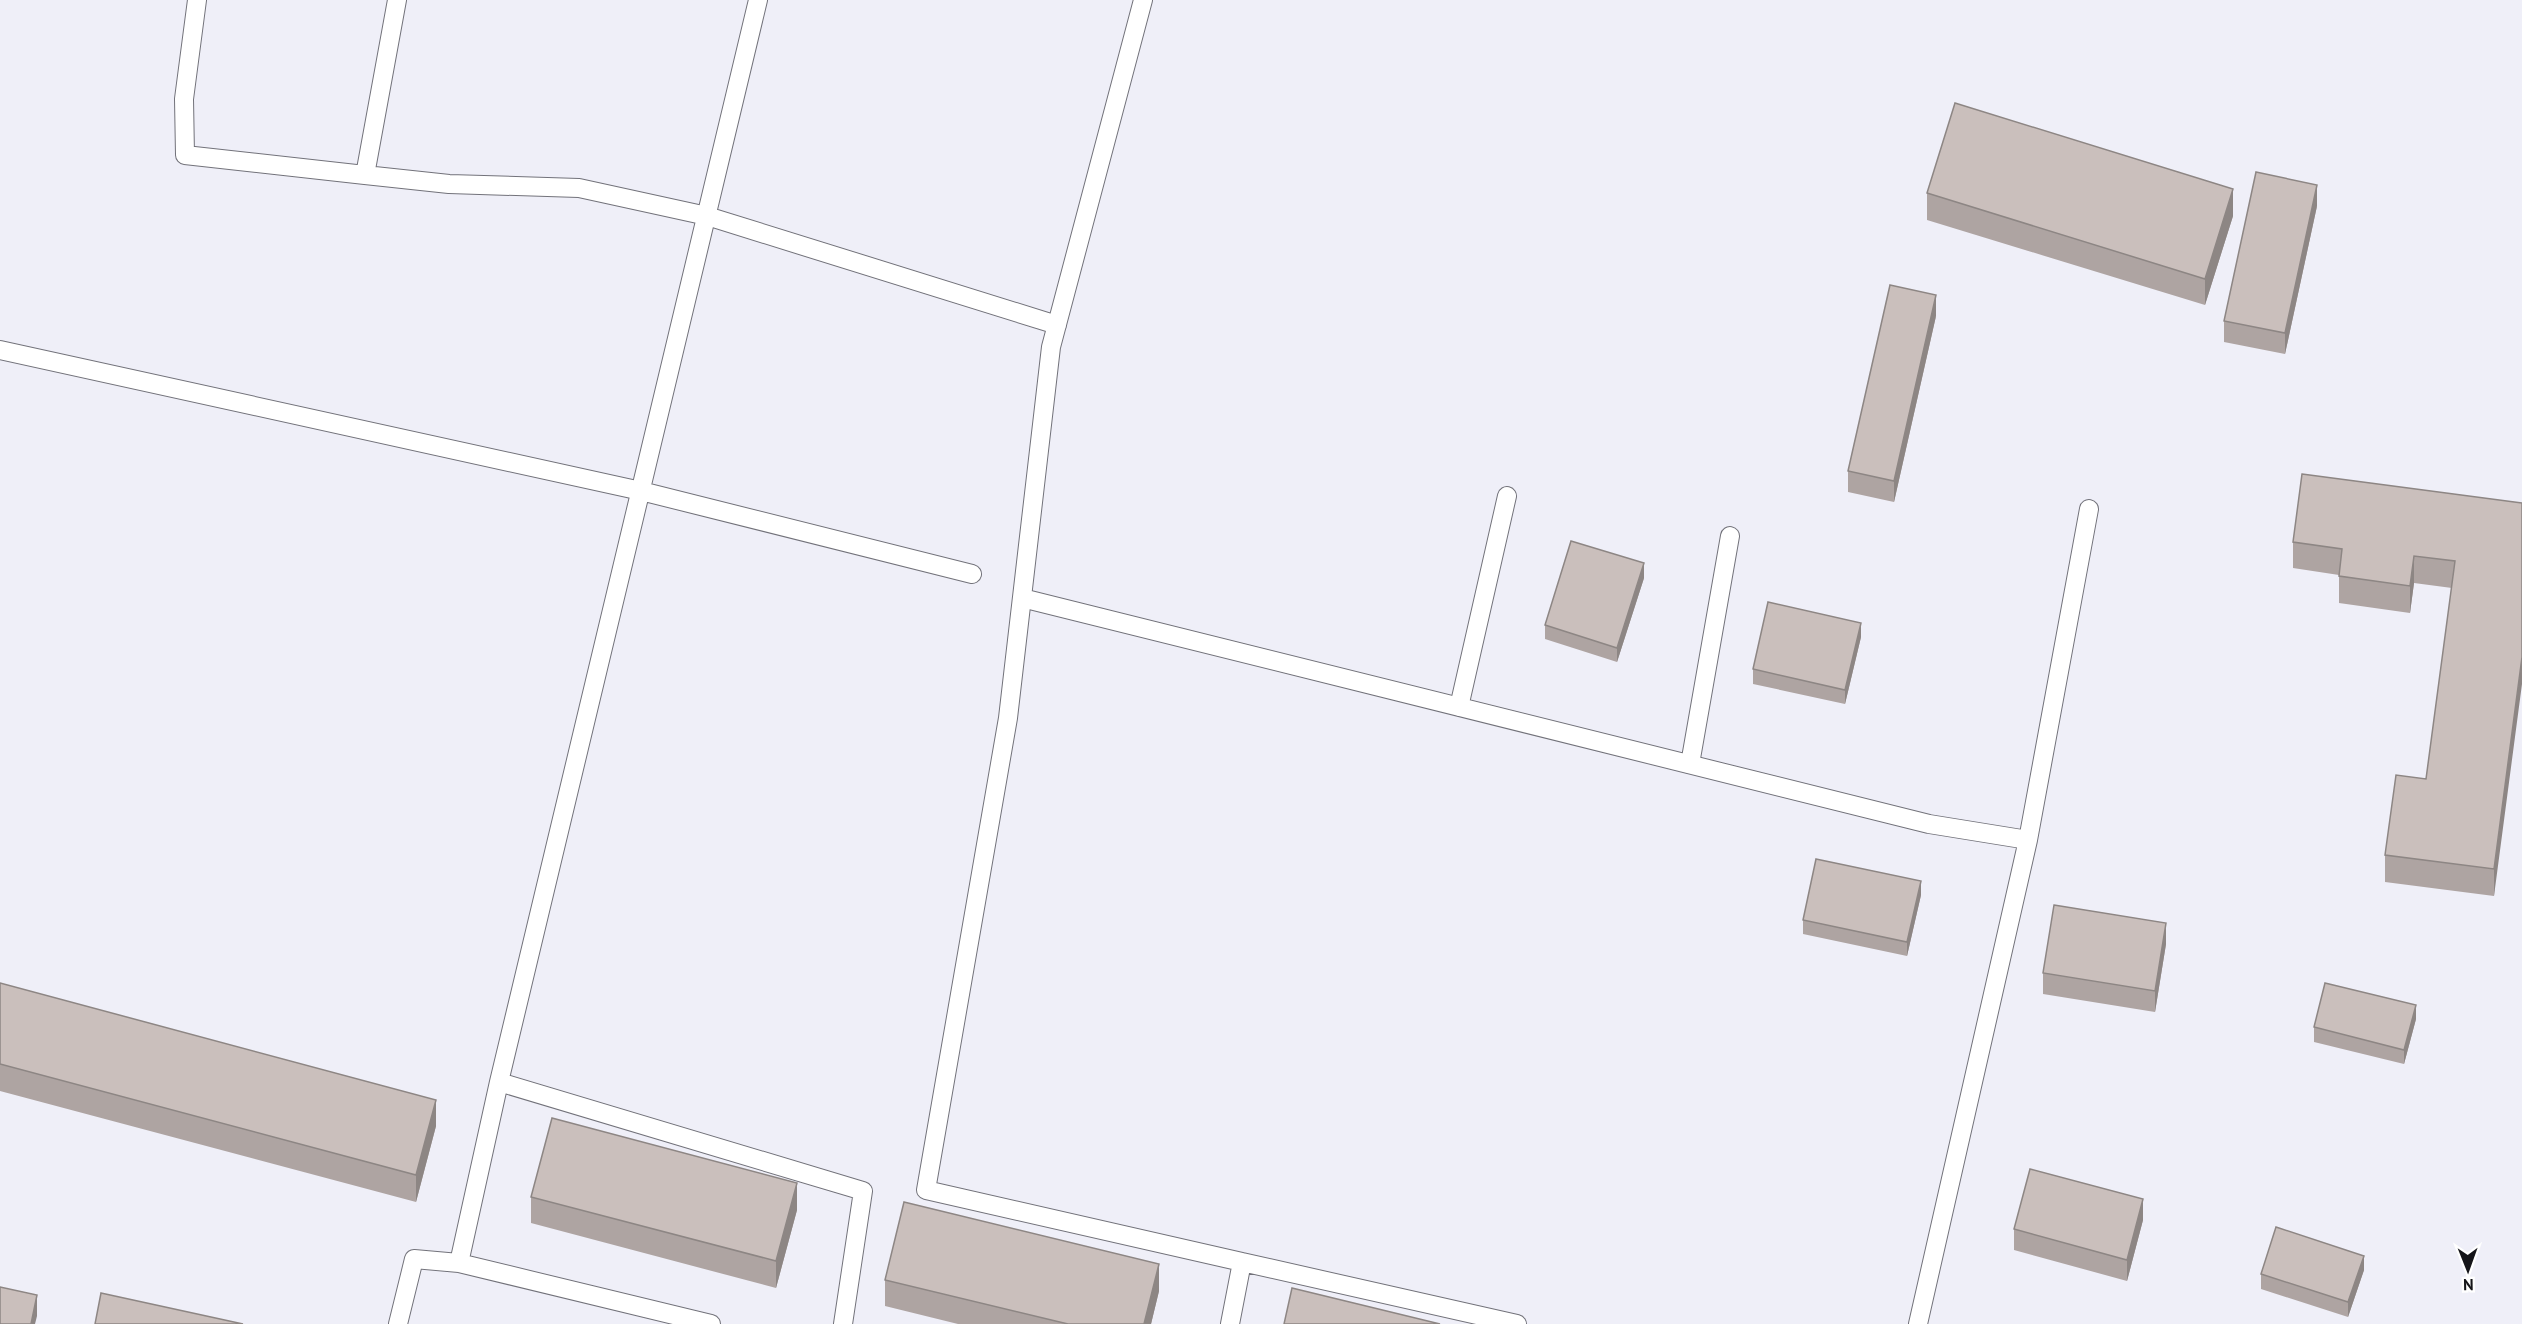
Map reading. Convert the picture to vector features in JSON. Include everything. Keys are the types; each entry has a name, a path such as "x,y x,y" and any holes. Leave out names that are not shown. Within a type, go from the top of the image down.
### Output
{"lane":[{"path":"197,0 184,99 185,155 449,184 579,188 707,216 1057,325"},
{"path":"365,175 397,0"},
{"path":"459,1263 499,1082 758,0"},
{"path":"1143,0 1051,346 1008,718 926,1190 1517,1324"},
{"path":"0,350 641,491 972,574"},
{"path":"1460,707 1507,496"},
{"path":"1918,1324 2028,840 2089,508"},
{"path":"1690,764 1730,536"},
{"path":"1022,598 1929,824 2028,840"},
{"path":"499,1082 863,1191 843,1324"},
{"path":"398,1324 414,1259 459,1263 711,1324"},
{"path":"1230,1324 1242,1262"}],"building":[{"path":"1955,103 2233,189 2205,279 1927,193"},
{"path":"2256,172 2317,185 2285,333 2224,321"},
{"path":"1890,285 1936,295 1894,481 1848,471"},
{"path":"2302,474 2522,503 2522,657 2494,869 2385,855 2396,775 2426,779 2455,561 2414,556 2410,586 2339,576 2342,549 2293,542"},
{"path":"1571,541 1644,563 1617,648 1545,625"},
{"path":"1768,602 1861,623 1845,690 1753,669"},
{"path":"1816,859 1921,881 1907,942 1803,920"},
{"path":"2054,905 2166,923 2155,991 2043,973"},
{"path":"0,983 436,1100 416,1175 0,1064"},
{"path":"2325,983 2416,1005 2404,1050 2314,1027"},
{"path":"552,1118 797,1183 776,1261 531,1197"},
{"path":"2030,1169 2143,1199 2127,1260 2014,1229"},
{"path":"904,1202 1159,1264 1144,1324 1068,1324 885,1280"},
{"path":"2276,1227 2364,1256 2348,1302 2261,1274"},
{"path":"0,1287 37,1295 31,1324 0,1324"},
{"path":"1292,1288 1440,1324 1284,1324"},
{"path":"101,1293 243,1324 95,1324"}]}
